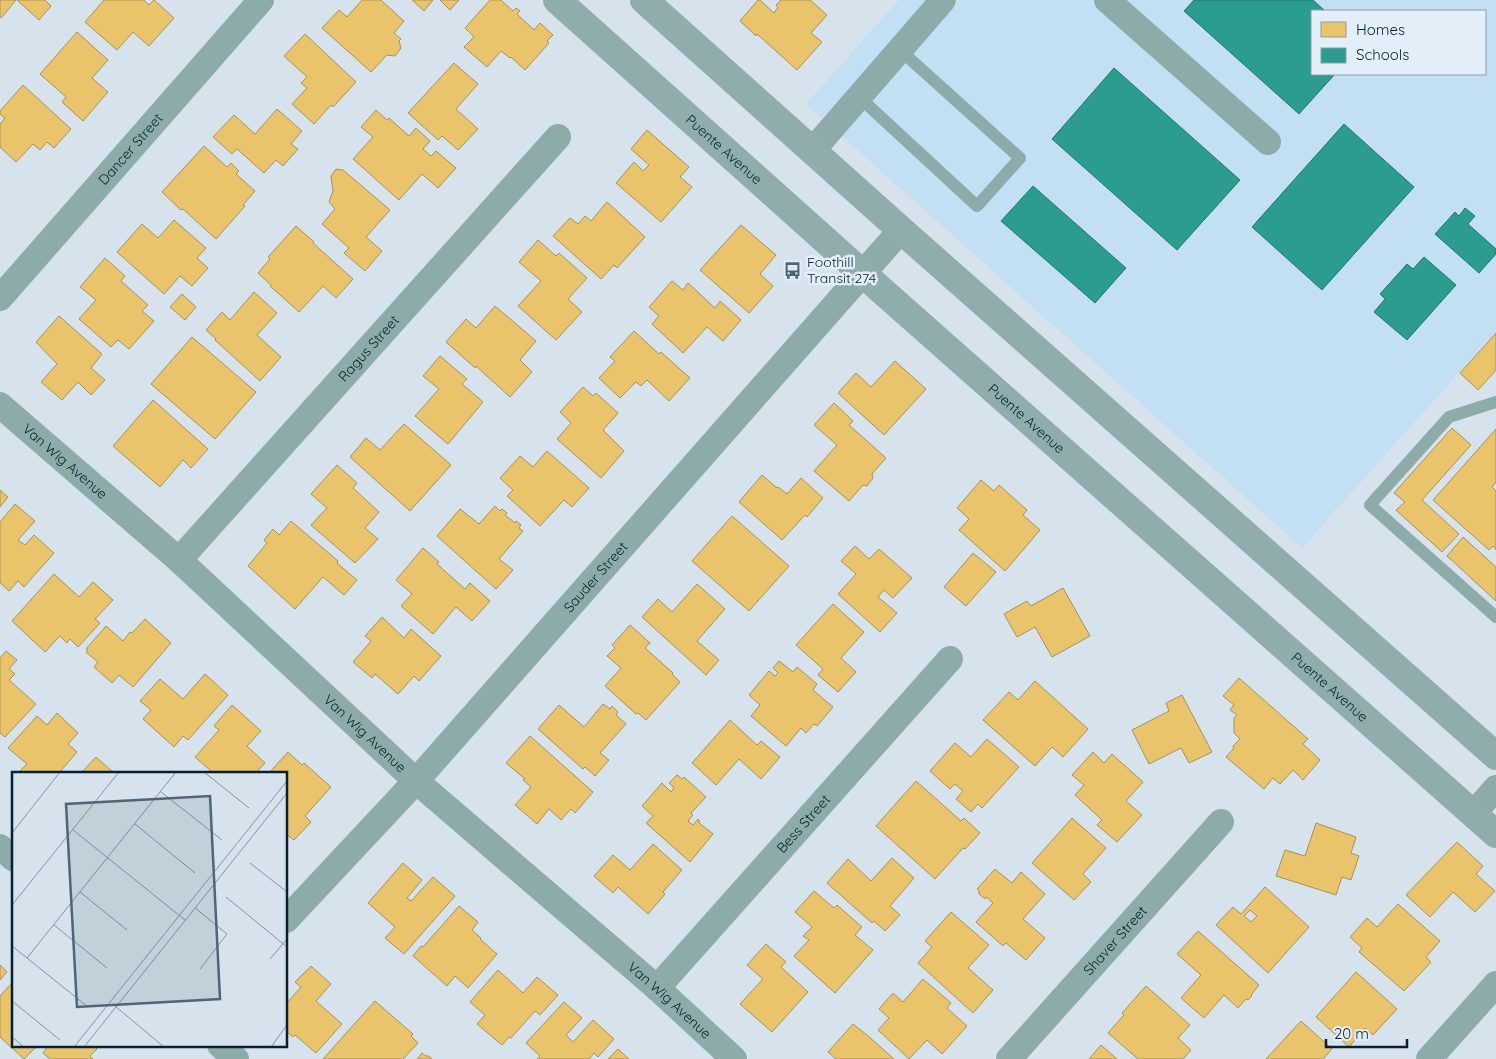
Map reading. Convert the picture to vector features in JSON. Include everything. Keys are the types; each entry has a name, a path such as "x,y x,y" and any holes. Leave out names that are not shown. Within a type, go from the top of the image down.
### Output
{"main road":[{"name":"Puente Avenue","path":"558,0 862,273 1496,834"},
{"path":"644,0 1496,756"}],"street":[{"name":"Dancer Street","path":"0,298 261,0"},
{"path":"812,151 943,0"},
{"path":"1107,0 1268,142"},
{"name":"Ragus Street","path":"179,560 558,136"},
{"name":"Sauder Street","path":"288,918 416,781 901,230"},
{"name":"Van Wig Avenue","path":"0,405 179,560 416,781 657,988 734,1059"},
{"name":"Bess Street","path":"657,988 950,659"},
{"path":"1473,814 1496,788"},
{"name":"Shaver Street","path":"1009,1059 1221,822"},
{"path":"0,846 12,857"},
{"path":"1429,1059 1496,984"},
{"path":"221,1046 236,1059"}],"lane":[{"path":"859,97 977,206 1002,179 1020,158 900,50"},
{"path":"1496,402 1449,417 1370,504 1496,617"}],"shaded area":[{"path":"899,0 1496,0 1496,331 1302,548 806,104"}],"building: Homes":[{"path":"0,0 16,0 1,18 0,17"},
{"path":"17,0 45,0 51,6 39,20"},
{"path":"104,0 144,0 149,5 154,0 174,18 149,46 133,32 117,50 85,22"},
{"path":"362,0 381,0 404,21 394,33 401,39 399,41 401,48 395,56 387,55 371,72 322,28 339,10 347,17"},
{"path":"412,0 433,0 424,11"},
{"path":"440,0 459,0 450,10"},
{"path":"490,0 501,0 513,11 516,8 520,11 517,14 534,30 540,23 553,35 547,41 549,43 525,70 511,57 501,51 487,67 464,47 474,37 465,28"},
{"path":"758,0 774,13 778,7 776,5 781,0 810,0 827,15 811,33 822,42 797,70 740,21"},
{"path":"77,32 108,60 92,78 108,92 83,121 62,102 66,97 40,74"},
{"path":"305,34 356,82 314,124 292,104 307,88 301,83 307,77 284,56"},
{"path":"454,63 478,84 456,109 478,129 458,150 442,136 438,140 408,113"},
{"path":"23,85 71,129 54,148 47,142 40,150 33,144 16,162 0,147 0,124 5,118 0,114 0,111"},
{"path":"277,109 302,131 291,144 298,149 283,166 276,160 264,173 237,149 232,154 213,137 234,115 255,134"},
{"path":"376,110 387,120 389,118 409,136 416,128 430,141 423,149 431,156 436,151 456,168 438,188 422,174 399,200 353,159 373,137 361,127"},
{"path":"647,130 689,167 680,177 692,187 661,222 616,183 634,162 643,171 649,165 631,149"},
{"path":"204,146 227,167 231,163 239,171 236,174 255,191 243,205 245,206 216,239 162,192"},
{"path":"336,169 343,170 390,210 366,237 382,251 365,271 344,253 349,248 322,224 335,209 329,202 333,191 331,176"},
{"path":"607,202 645,237 617,268 614,265 601,279 553,236 570,218 578,224 585,216 591,221"},
{"path":"174,220 206,248 197,258 208,268 192,286 180,276 164,294 117,252 142,224 158,238"},
{"path":"741,225 776,255 760,274 773,286 749,313 700,270"},
{"path":"296,226 353,279 336,298 323,286 299,312 258,273 270,259 268,257"},
{"path":"538,240 556,256 559,253 587,278 568,299 582,312 556,340 518,306 541,281 519,262"},
{"path":"105,258 125,276 121,281 148,305 142,311 154,321 129,349 118,340 111,347 79,319 96,300 80,287"},
{"path":"672,281 683,290 688,283 715,308 720,301 741,320 723,341 707,327 683,353 652,324 659,316 649,307"},
{"path":"254,292 277,313 257,335 281,357 260,381 206,330 222,312 230,320"},
{"path":"182,294 196,307 185,320 170,307"},
{"path":"495,306 536,341 520,360 532,372 510,397 446,342 466,319 476,328"},
{"path":"59,316 102,354 91,368 105,380 91,395 78,382 62,400 41,382 57,364 36,342"},
{"path":"634,331 659,354 661,352 690,378 669,401 647,380 641,386 636,382 620,398 599,378 615,361 610,357"},
{"path":"1496,333 1496,370 1478,390 1460,373"},
{"path":"192,337 256,392 215,439 151,384"},
{"path":"440,356 467,379 462,384 483,402 448,444 415,416 439,389 423,376"},
{"path":"895,361 926,389 884,435 838,393 856,373 871,387"},
{"path":"583,387 593,396 596,393 618,413 603,430 624,451 601,478 557,439 571,423 560,412"},
{"path":"153,400 208,449 191,468 183,460 160,487 113,446"},
{"path":"834,403 853,421 849,425 886,458 872,474 873,478 867,486 863,485 849,501 814,471 837,445 814,425"},
{"path":"404,424 451,465 410,511 350,457 366,438 380,450"},
{"path":"1452,428 1471,445 1422,500 1459,534 1442,552 1396,510 1405,502 1394,493"},
{"path":"1496,429 1496,482 1492,487 1496,491 1496,550 1493,546 1489,550 1433,500"},
{"path":"547,451 589,488 572,507 564,500 540,526 507,496 513,490 500,478 520,456 533,467"},
{"path":"337,465 357,483 353,488 379,512 365,528 378,539 355,563 311,525 327,508 311,494"},
{"path":"762,475 787,494 801,478 823,498 807,517 805,515 782,540 739,502"},
{"path":"981,480 994,491 999,485 1027,510 1023,515 1040,530 1005,571 959,530 969,519 957,508"},
{"path":"0,490 8,497 0,507"},
{"path":"15,504 35,521 18,540 25,545 34,535 54,553 24,587 18,581 9,591 0,583 0,522"},
{"path":"495,506 500,511 502,509 507,513 505,515 515,523 516,521 521,525 519,528 523,531 499,559 513,570 496,589 437,536 460,509 479,524"},
{"path":"732,516 789,566 749,611 692,561"},
{"path":"291,521 338,561 337,563 357,580 344,595 323,577 295,609 248,566 267,543 264,540 273,529 279,535"},
{"path":"1463,537 1496,567 1496,601 1447,556"},
{"path":"855,546 869,559 879,549 912,578 893,598 884,590 878,597 897,613 880,632 838,594 856,574 841,561"},
{"path":"423,548 439,562 437,564 465,589 470,583 490,601 472,621 456,607 433,634 401,606 412,594 396,580"},
{"path":"973,553 996,572 966,606 944,587"},
{"path":"54,574 79,597 93,582 113,600 95,619 100,623 78,647 70,639 67,643 60,636 45,652 12,621"},
{"path":"697,584 725,609 697,641 719,660 706,675 642,617 658,599 672,612"},
{"path":"1063,588 1090,636 1052,657 1035,627 1017,637 1004,614 1027,601 1031,606"},
{"path":"833,604 864,632 841,658 856,672 838,692 818,675 823,669 796,645"},
{"path":"382,617 404,638 411,629 441,656 419,681 414,676 398,694 375,674 372,678 353,662 371,641 365,636"},
{"path":"145,619 171,643 133,687 119,675 112,683 94,667 98,662 86,652 88,650 86,649 106,626 123,641"},
{"path":"630,625 650,643 645,648 673,673 680,682 646,720 638,713 636,714 605,686 621,668 607,656 615,648 612,645"},
{"path":"6,651 17,660 9,669 15,674 9,680 36,704 5,737 0,733 0,658"},
{"path":"779,661 793,672 797,667 817,684 813,690 833,707 817,726 814,724 806,733 801,728 786,746 751,716 760,705 749,695 769,671 775,676 778,673 773,668"},
{"path":"205,674 228,695 188,740 183,736 174,747 143,719 151,710 140,701 160,679 183,699"},
{"path":"1239,678 1308,739 1303,744 1320,760 1303,780 1293,770 1280,784 1273,778 1264,789 1226,757 1240,739 1234,733 1234,718 1237,715 1230,710 1234,705 1223,696"},
{"path":"1035,681 1088,729 1063,757 1052,747 1035,766 983,720 1009,692 1018,700"},
{"path":"1182,695 1212,752 1189,763 1181,748 1149,764 1132,730 1169,711 1166,703"},
{"path":"603,704 610,709 612,706 618,712 616,715 626,724 600,753 609,760 595,776 585,767 583,769 538,729 559,705 584,727"},
{"path":"232,705 261,731 247,746 265,763 257,772 210,772 195,757 219,730 214,726"},
{"path":"57,713 78,733 68,744 77,752 60,772 19,772 27,764 8,748 37,716 47,725"},
{"path":"730,720 757,745 761,741 780,757 761,779 739,759 716,785 692,763"},
{"path":"530,736 593,792 575,813 571,809 561,820 549,809 537,824 515,805 531,787 523,780 525,779 506,763"},
{"path":"987,739 1019,767 982,808 978,804 971,812 956,799 963,791 955,784 950,789 930,771 955,743 971,757"},
{"path":"288,752 302,765 304,763 331,787 305,816 311,822 294,840 288,836 288,772 270,772"},
{"path":"1093,752 1104,763 1112,754 1143,782 1126,801 1142,815 1117,842 1097,825 1102,820 1075,795 1084,785 1072,775"},
{"path":"96,757 113,772 82,772"},
{"path":"677,775 682,779 684,777 706,797 691,813 693,815 688,821 693,825 698,819 700,821 698,822 713,834 690,862 646,823 653,816 642,806 662,783 671,792 674,788 669,783"},
{"path":"916,781 961,821 964,818 980,833 965,849 963,848 935,879 876,826"},
{"path":"1072,818 1106,848 1083,874 1091,882 1074,900 1032,863"},
{"path":"1316,823 1356,837 1351,853 1359,856 1351,880 1342,877 1336,895 1276,876 1285,850 1305,856"},
{"path":"1457,842 1483,866 1476,874 1495,891 1475,912 1453,892 1430,917 1406,895"},
{"path":"653,844 682,870 663,892 665,894 648,914 618,887 613,893 594,876 613,855 630,870"},
{"path":"892,858 914,878 890,906 900,915 885,931 874,921 872,923 827,883 848,859 871,881"},
{"path":"403,863 422,880 407,898 411,901 433,877 455,896 404,954 385,938 395,927 368,903"},
{"path":"995,869 1012,883 1021,872 1045,894 1023,919 1045,938 1026,960 1006,943 1003,946 976,922 993,903 978,893 980,892 977,889"},
{"path":"1265,887 1309,927 1268,973 1216,925 1233,907 1241,914","holes":["1250,910 1257,916 1251,922 1244,916"]},
{"path":"814,891 834,908 837,905 862,927 855,935 873,950 835,993 794,956 809,940 803,936 812,927 795,912"},
{"path":"1398,904 1440,941 1426,957 1431,962 1404,991 1359,952 1362,948 1350,937 1367,918 1377,927"},
{"path":"459,906 478,922 472,930 497,954 468,988 455,976 447,986 413,956"},
{"path":"951,912 989,945 968,968 993,990 973,1013 918,963 932,947 925,941"},
{"path":"1198,931 1259,985 1252,996 1248,1000 1246,999 1238,1008 1224,995 1204,1018 1181,998 1201,975 1177,954"},
{"path":"766,944 786,962 781,967 808,992 772,1032 740,1004 763,979 747,965"},
{"path":"0,965 7,972 0,980"},
{"path":"311,966 331,984 316,1001 342,1024 316,1053 295,1035 293,1037 288,1033 288,1002 301,987 295,982"},
{"path":"498,970 523,993 537,977 558,995 540,1015 535,1011 511,1038 509,1037 502,1045 477,1024 485,1015 470,1002"},
{"path":"1356,972 1397,1009 1373,1035 1365,1028 1349,1047 1316,1017"},
{"path":"923,979 951,1003 947,1008 967,1026 942,1054 927,1040 909,1059 878,1030 889,1018 879,1009 893,993 903,1002"},
{"path":"12,983 12,1046 37,1046 24,1059 0,1037 0,996"},
{"path":"1146,986 1190,1025 1178,1038 1191,1050 1183,1059 1138,1059 1108,1033 1124,1015 1122,1013"},
{"path":"375,1001 413,1034 411,1036 418,1043 403,1059 323,1059"},
{"path":"564,1002 582,1018 566,1035 573,1042 593,1020 614,1039 598,1057 594,1053 589,1059 537,1059 540,1056 526,1043"},
{"path":"1301,1021 1332,1049 1323,1059 1266,1059"},
{"path":"853,1024 894,1059 836,1059 828,1052"},
{"path":"1101,1045 1117,1059 1089,1059"},
{"path":"48,1046 96,1046 97,1049 90,1056 93,1059 50,1059 43,1053"},
{"path":"618,1049 629,1059 608,1059"},
{"path":"422,1053 429,1056 432,1059 417,1059"}],"building: Schools":[{"path":"1194,0 1313,0 1324,10 1311,10 1311,75 1334,75 1299,114 1184,11"},
{"path":"1114,68 1240,180 1177,250 1052,139"},
{"path":"1344,124 1414,187 1322,290 1252,227"},
{"path":"1033,186 1126,268 1095,303 1001,221"},
{"path":"1465,208 1475,216 1468,224 1496,249 1496,254 1479,273 1435,234 1455,212 1459,216"},
{"path":"1424,257 1456,285 1407,340 1374,312 1385,299 1380,294 1407,264 1413,269"}],"place":[{"name":"Foothill Transit 274","path":"793,270"}]}
